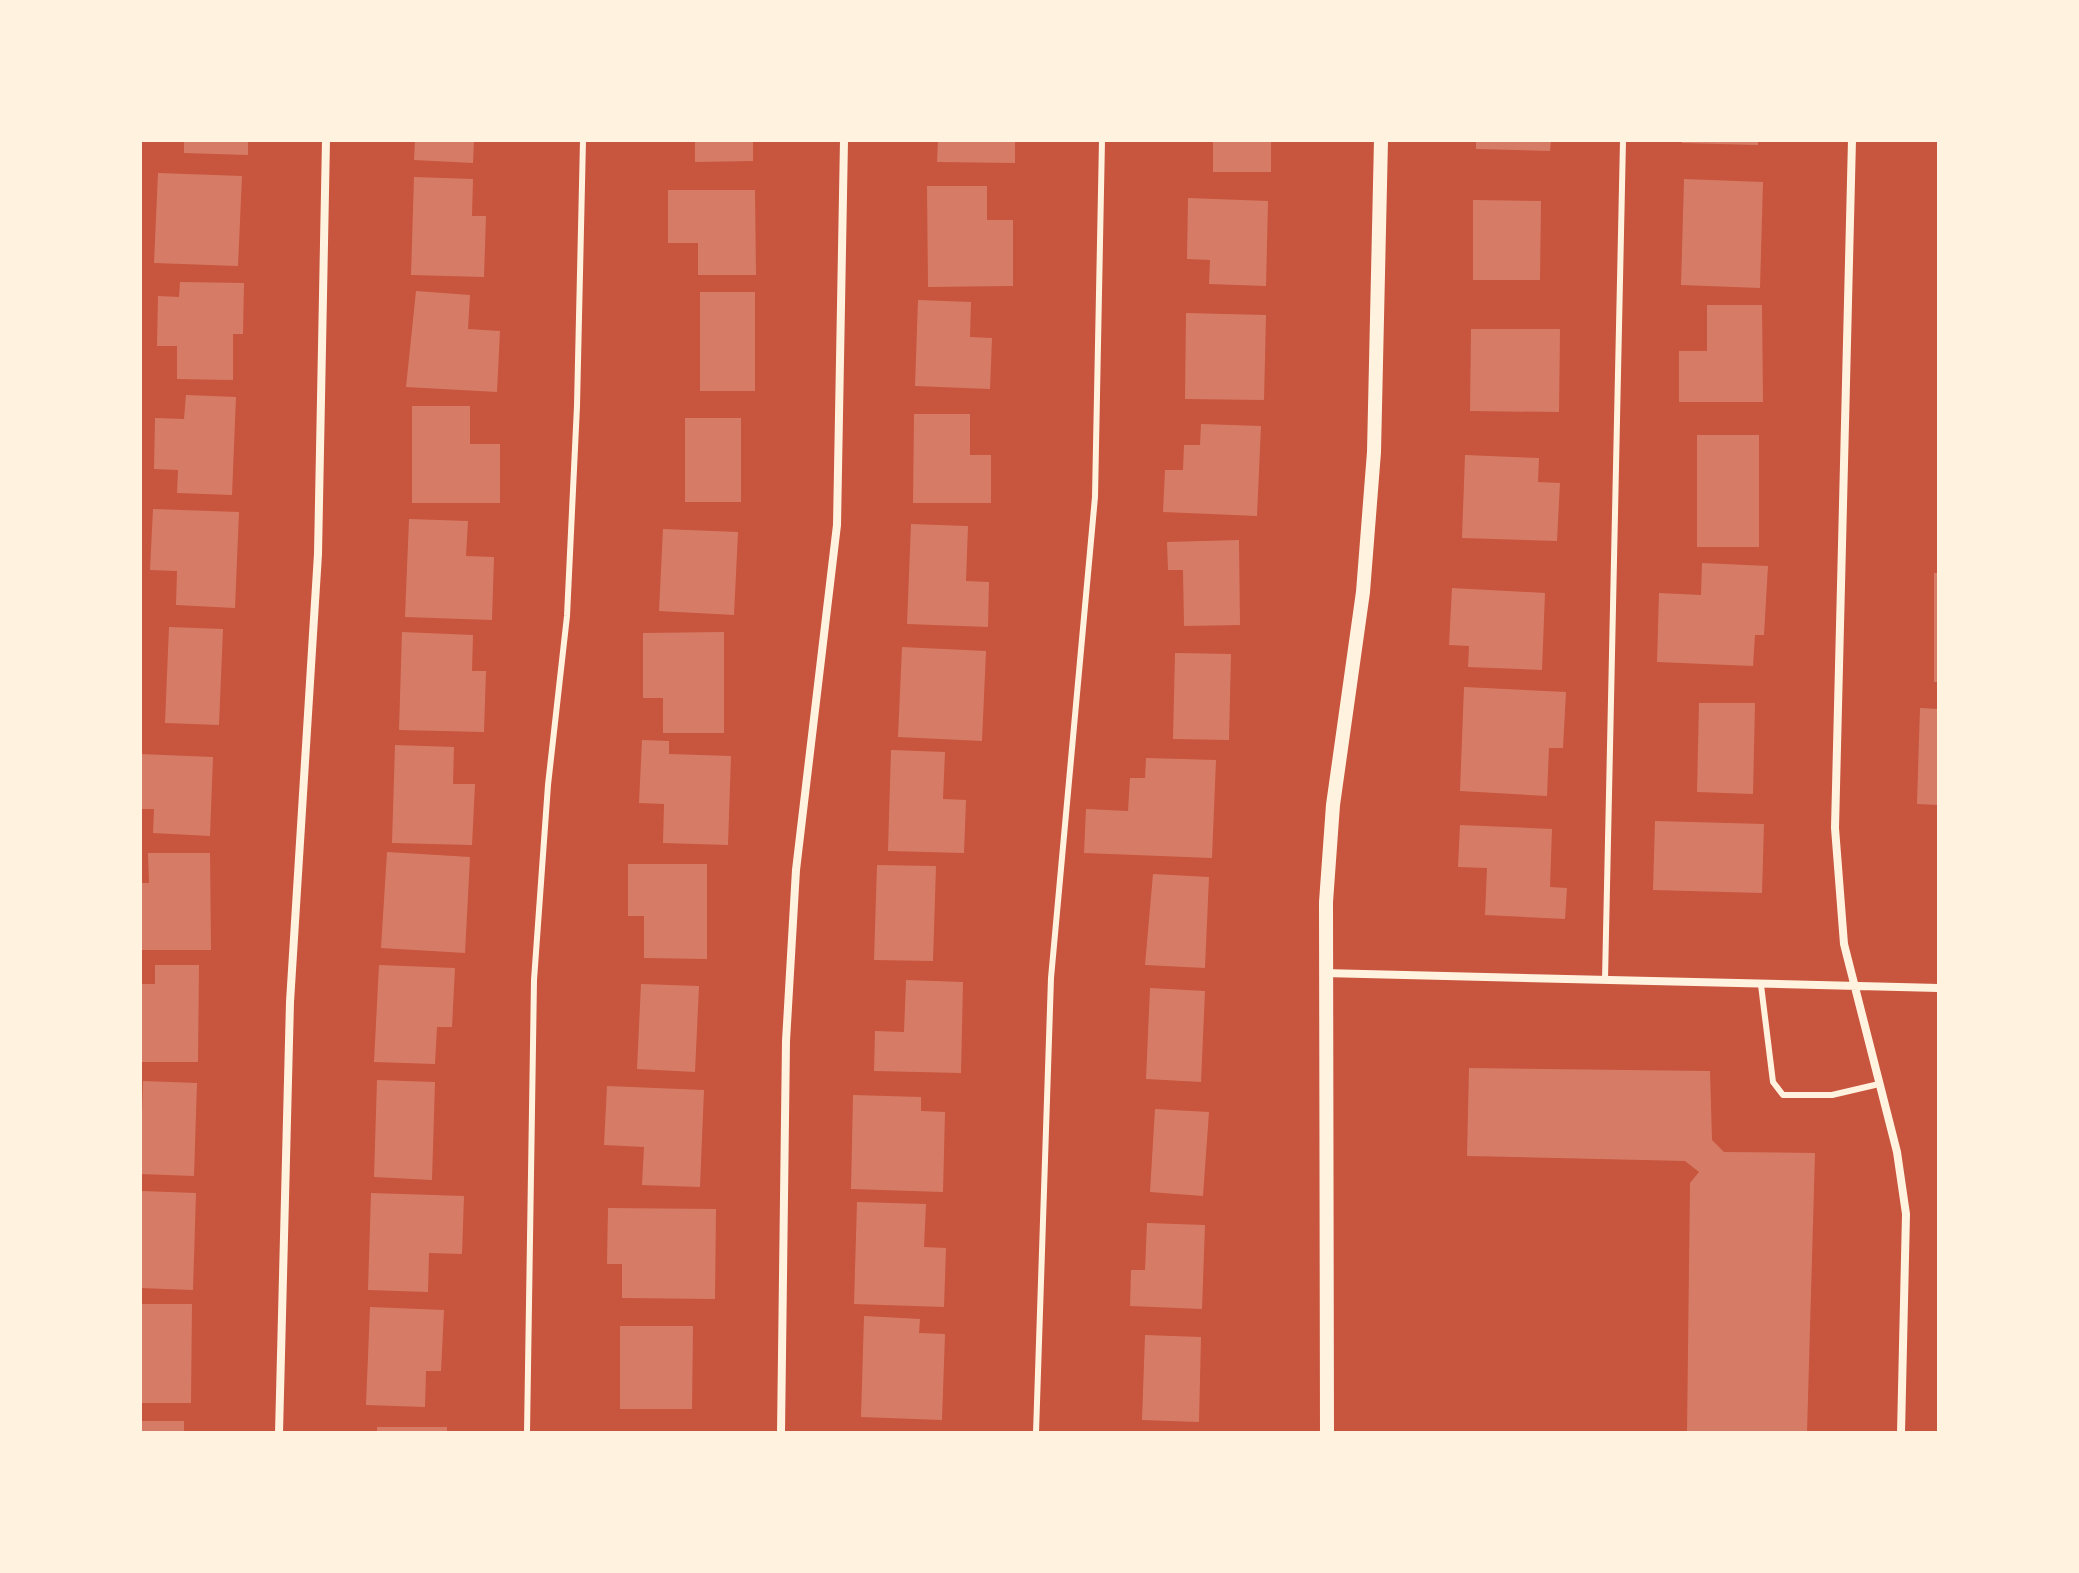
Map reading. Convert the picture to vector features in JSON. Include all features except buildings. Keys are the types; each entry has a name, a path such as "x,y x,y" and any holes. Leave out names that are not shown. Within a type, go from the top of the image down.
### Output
{"street":[{"path":"279,1433 290,1002 318,554 326,140"},
{"path":"781,1433 786,1041 796,870 824,657 837,525 844,140"},
{"path":"1327,1433 1323,973 1333,805 1363,592 1374,452 1381,140"},
{"path":"1852,140 1835,828 1844,944 1897,1152 1906,1214 1901,1433"},
{"path":"1323,973 1939,988"}],"lane":[{"path":"527,1433 534,980 548,785 567,616 577,406 583,140"},
{"path":"1036,1433 1051,978 1095,497 1102,140"},
{"path":"1605,980 1623,140"},
{"path":"1761,985 1773,1082 1783,1095 1832,1095 1879,1084"}]}
